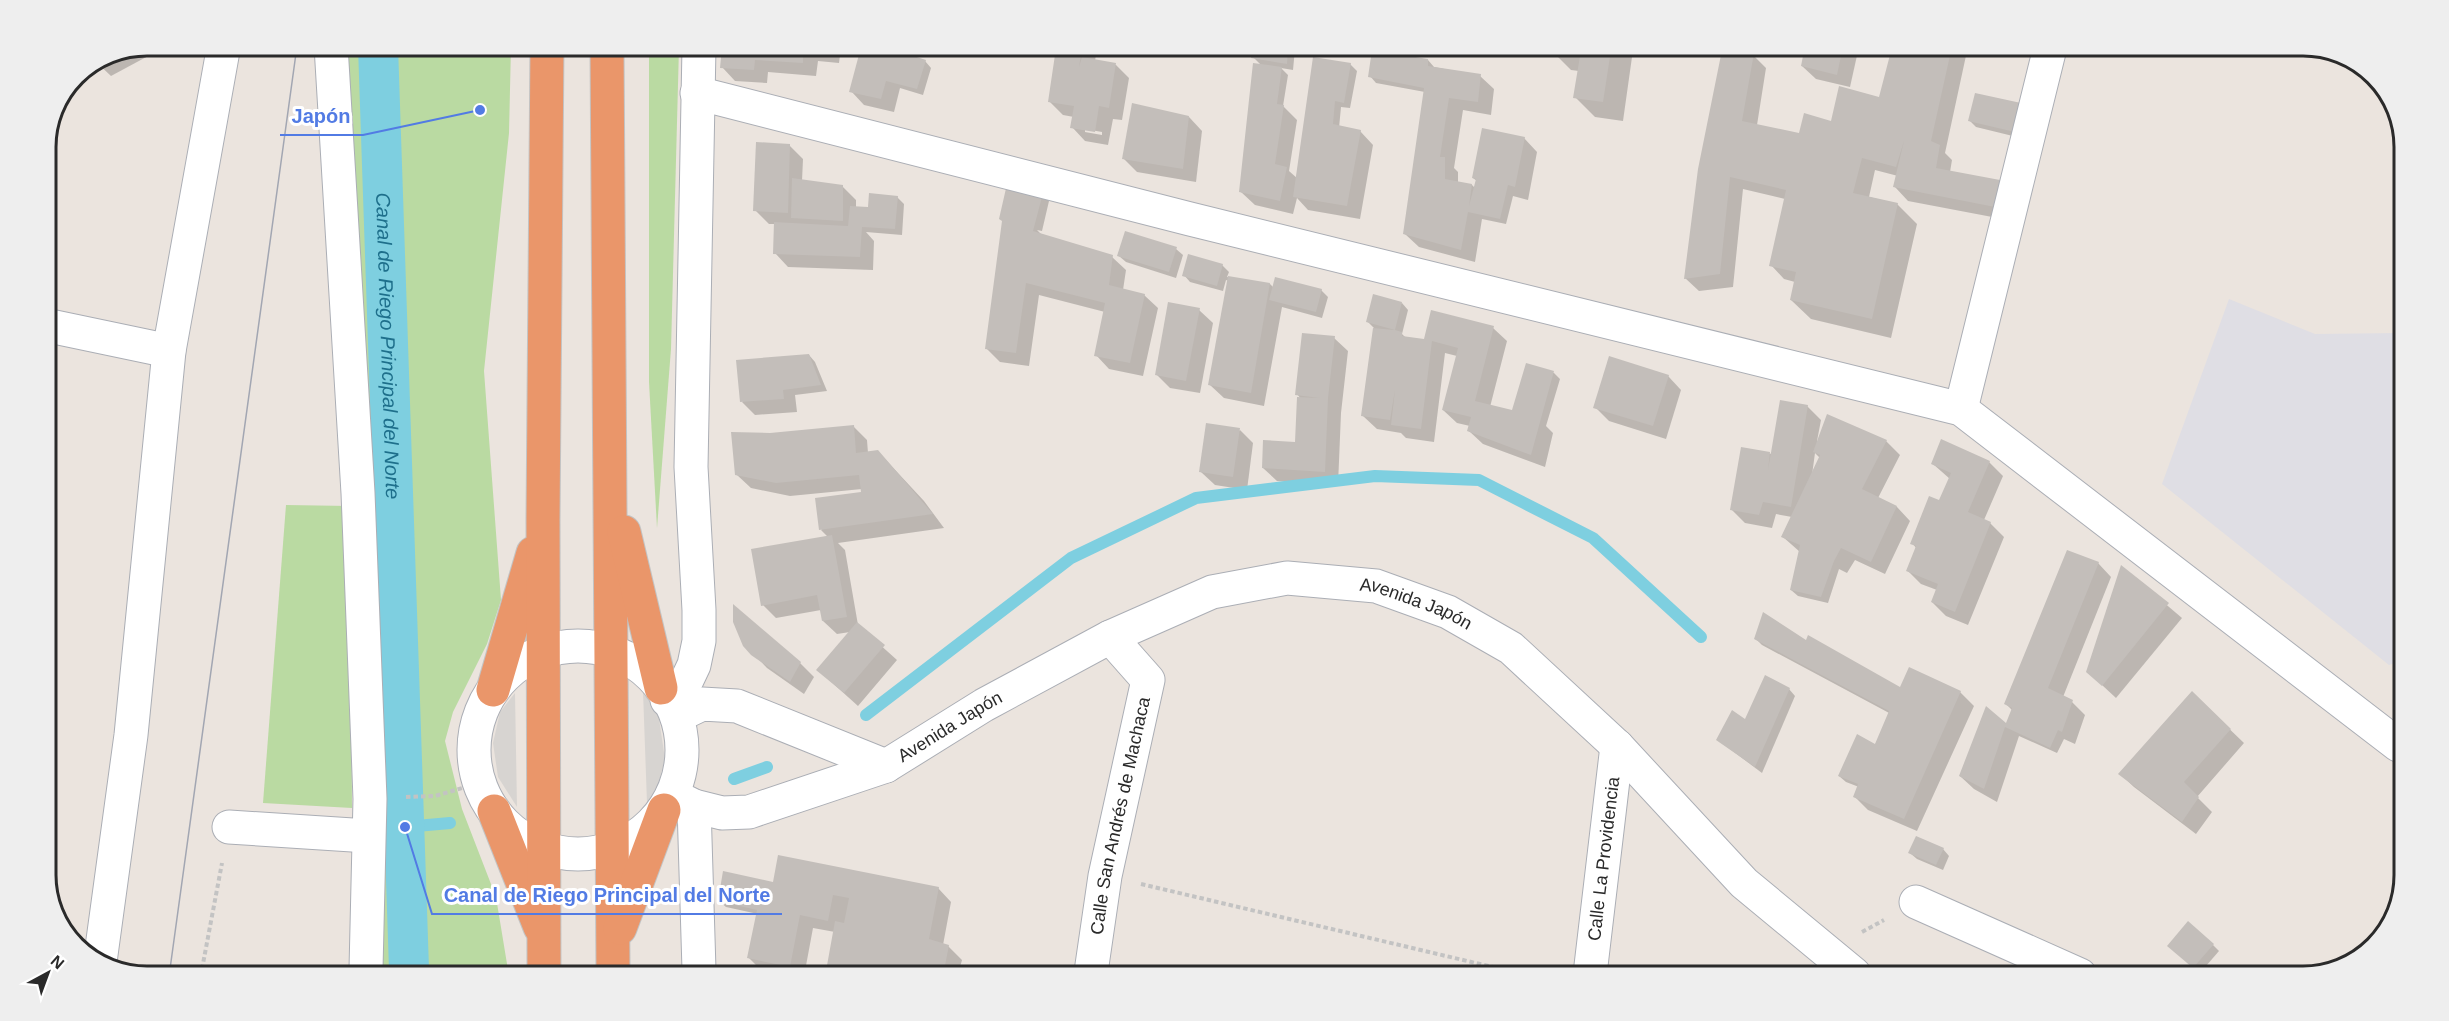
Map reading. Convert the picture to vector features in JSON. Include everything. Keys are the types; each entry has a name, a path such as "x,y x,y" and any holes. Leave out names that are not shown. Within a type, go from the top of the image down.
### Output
{"highway":[{"path":"545,955 543,519 547,55"},
{"path":"607,55 613,958"},
{"path":"611,477 668,701"},
{"path":"493,690 543,519"},
{"path":"613,958 677,804"},
{"path":"494,811 545,955"}],"street":[{"path":"101,953 131,735 169,351 222,55"},
{"path":"332,55 358,493 370,799 366,966"},
{"path":"668,701 685,684 694,665 699,641 691,467 699,55"},
{"path":"1961,409 2048,55"},
{"path":"697,93 1202,222 1961,409 2394,742"},
{"path":"56,327 169,351"},
{"name":"Avenida Japón","path":"677,804 722,813 749,812 886,766 984,705 1110,637 1212,592 1287,578 1376,586 1448,612 1511,648 1617,746 1744,883 1844,966"},
{"name":"Calle San Andrés de Machaca","path":"1092,966 1105,876 1148,680 1110,637"},
{"path":"677,804 642,834 613,849 578,854 545,849 517,835 494,811 479,783 474,751 478,719 493,690 515,667 544,652 575,646 612,651 637,664 668,701 682,748 677,804 698,966"},
{"name":"Avenida Japón","path":"668,701 737,706 886,766"},
{"name":"Calle La Providencia","path":"1591,966 1617,746"},
{"path":"230,827 368,836"},
{"path":"1916,902 2060,966"}],"path":[{"path":"202,966 210,918 230,827"},
{"path":"1105,876 1488,966"},
{"path":"1826,952 1916,902"}],"shaded area":[{"path":"2229,299 2315,334 2393,333 2394,664 2389,665 2162,484"},
{"path":"643,691 658,712 665,759 658,785 647,803"},
{"path":"515,693 517,807 498,777 493,743 500,712"}],"green space":[{"path":"347,55 367,55 377,348 397,797 400,966 383,966 382,807"},
{"path":"390,55 511,55 509,133 484,371 501,600 487,644 453,712 445,741 462,809 496,897 507,966 426,966 422,817"},
{"path":"649,55 679,55 671,349 657,528 649,382"},
{"path":"286,505 350,506 352,808 263,803"}],"building":[{"path":"721,55 803,55 803,63 755,60 754,70 720,68"},
{"path":"859,55 910,55 926,60 917,89 886,81 881,99 849,92"},
{"path":"1055,55 1081,55 1079,67 1082,57 1116,63 1109,108 1099,106 1095,132 1070,128 1074,106 1048,102"},
{"path":"1252,55 1288,55 1287,64 1251,58"},
{"path":"1371,55 1403,55 1428,59 1428,66 1481,74 1478,102 1449,98 1440,157 1445,157 1445,179 1472,184 1469,206 1476,179 1472,178 1482,128 1525,137 1515,187 1508,185 1500,219 1468,212 1461,250 1403,234 1424,88 1368,77"},
{"path":"1575,55 1610,55 1603,102 1573,98 1580,56"},
{"path":"1721,55 1754,55 1742,121 1799,133 1804,113 1831,121 1839,86 1879,97 1890,55 1950,55 1931,141 1940,145 1936,168 2000,180 1995,207 1893,187 1904,141 1896,167 1862,158 1853,193 1898,203 1872,319 1790,300 1796,272 1769,266 1786,190 1730,177 1720,274 1684,279 1698,169"},
{"path":"1803,55 1841,55 1837,75 1801,66"},
{"path":"1313,57 1351,63 1344,103 1335,101 1333,124 1361,130 1347,206 1293,197"},
{"path":"1253,63 1282,67 1277,104 1284,105 1275,164 1287,167 1280,201 1239,192"},
{"path":"1975,93 2021,103 2015,132 1968,121"},
{"path":"1132,103 1189,116 1183,169 1122,159"},
{"path":"756,142 790,144 788,213 753,211"},
{"path":"792,178 843,185 843,221 791,218"},
{"path":"1007,184 1043,193 1033,231 1113,255 1109,285 1145,294 1130,363 1094,356 1105,303 1026,283 1016,353 985,349 1002,221 999,219"},
{"path":"869,193 898,196 895,229 862,227 860,257 773,254 774,222 848,226 850,206 868,207"},
{"path":"1125,231 1177,247 1169,272 1117,256"},
{"path":"1188,254 1223,264 1217,286 1182,276"},
{"path":"1228,276 1270,283 1251,393 1208,385"},
{"path":"1275,277 1322,289 1316,312 1269,300"},
{"path":"1373,294 1402,302 1395,330 1366,322"},
{"path":"1168,302 1200,308 1186,381 1155,375"},
{"path":"1431,310 1494,326 1475,401 1512,410 1526,363 1554,371 1531,455 1467,431 1471,417 1442,410 1458,348 1432,341 1421,429 1391,425 1395,390 1390,420 1361,416 1373,328 1395,330 1402,332 1402,336 1424,339"},
{"path":"1302,333 1335,336 1328,398 1325,472 1262,468 1263,440 1295,442 1297,397 1320,398 1295,395"},
{"path":"809,354 821,385 783,390 784,399 740,402 736,360"},
{"path":"1609,356 1669,375 1653,426 1593,408"},
{"path":"1780,400 1808,405 1791,507 1763,502 1759,515 1730,510 1741,447 1770,452 1768,470"},
{"path":"1827,414 1887,440 1862,489 1897,506 1871,562 1841,548 1821,597 1790,590 1800,545 1781,537 1820,455 1813,452"},
{"path":"1206,423 1240,428 1233,477 1199,472"},
{"path":"854,425 856,453 878,450 933,514 819,530 815,498 861,492 859,475 776,483 735,475 731,432 770,433"},
{"path":"1941,439 1990,461 1968,512 1991,522 1955,612 1931,602 1938,584 1906,571 1916,546 1910,544 1929,496 1939,500 1951,473 1931,464"},
{"path":"832,535 847,617 822,621 817,595 761,606 751,549"},
{"path":"2067,550 2099,562 2048,688 2073,700 2062,732 2058,730 2050,748 2005,727 1984,789 1959,776 1986,706 2006,723 2012,708 2004,704"},
{"path":"2121,565 2169,603 2102,686 2086,672"},
{"path":"733,604 801,662 790,682 751,655 743,646 733,622"},
{"path":"1763,612 1806,640 1808,635 1900,687 1909,667 1961,691 1904,819 1853,797 1858,784 1838,776 1857,734 1875,744 1889,711 1754,639"},
{"path":"857,622 885,645 844,693 816,670"},
{"path":"1765,675 1790,688 1755,767 1716,740 1732,710 1745,719"},
{"path":"2192,691 2231,729 2184,782 2199,797 2182,822 2118,774"},
{"path":"1916,836 1944,848 1936,865 1908,853"},
{"path":"778,855 939,887 929,939 949,945 945,966 827,966 835,921 844,923 849,898 833,895 828,921 800,915 790,966 747,958 757,910 718,901 723,871 773,882"},
{"path":"2188,921 2214,944 2195,966 2191,966 2167,946"}],"waterway":[{"name":"Canal de Riego Principal del Norte","path":"378,55 409,966"},
{"path":"866,715 1071,558 1196,498 1375,476 1479,480 1593,538 1701,637"},
{"path":"734,779 767,767"},
{"path":"405,827 450,823"}],"tram line":[{"path":"170,966 296,55"}],"place":[{"name":"Japón","path":"480,110"},
{"name":"Canal de Riego Principal del Norte","path":"405,827"}]}
